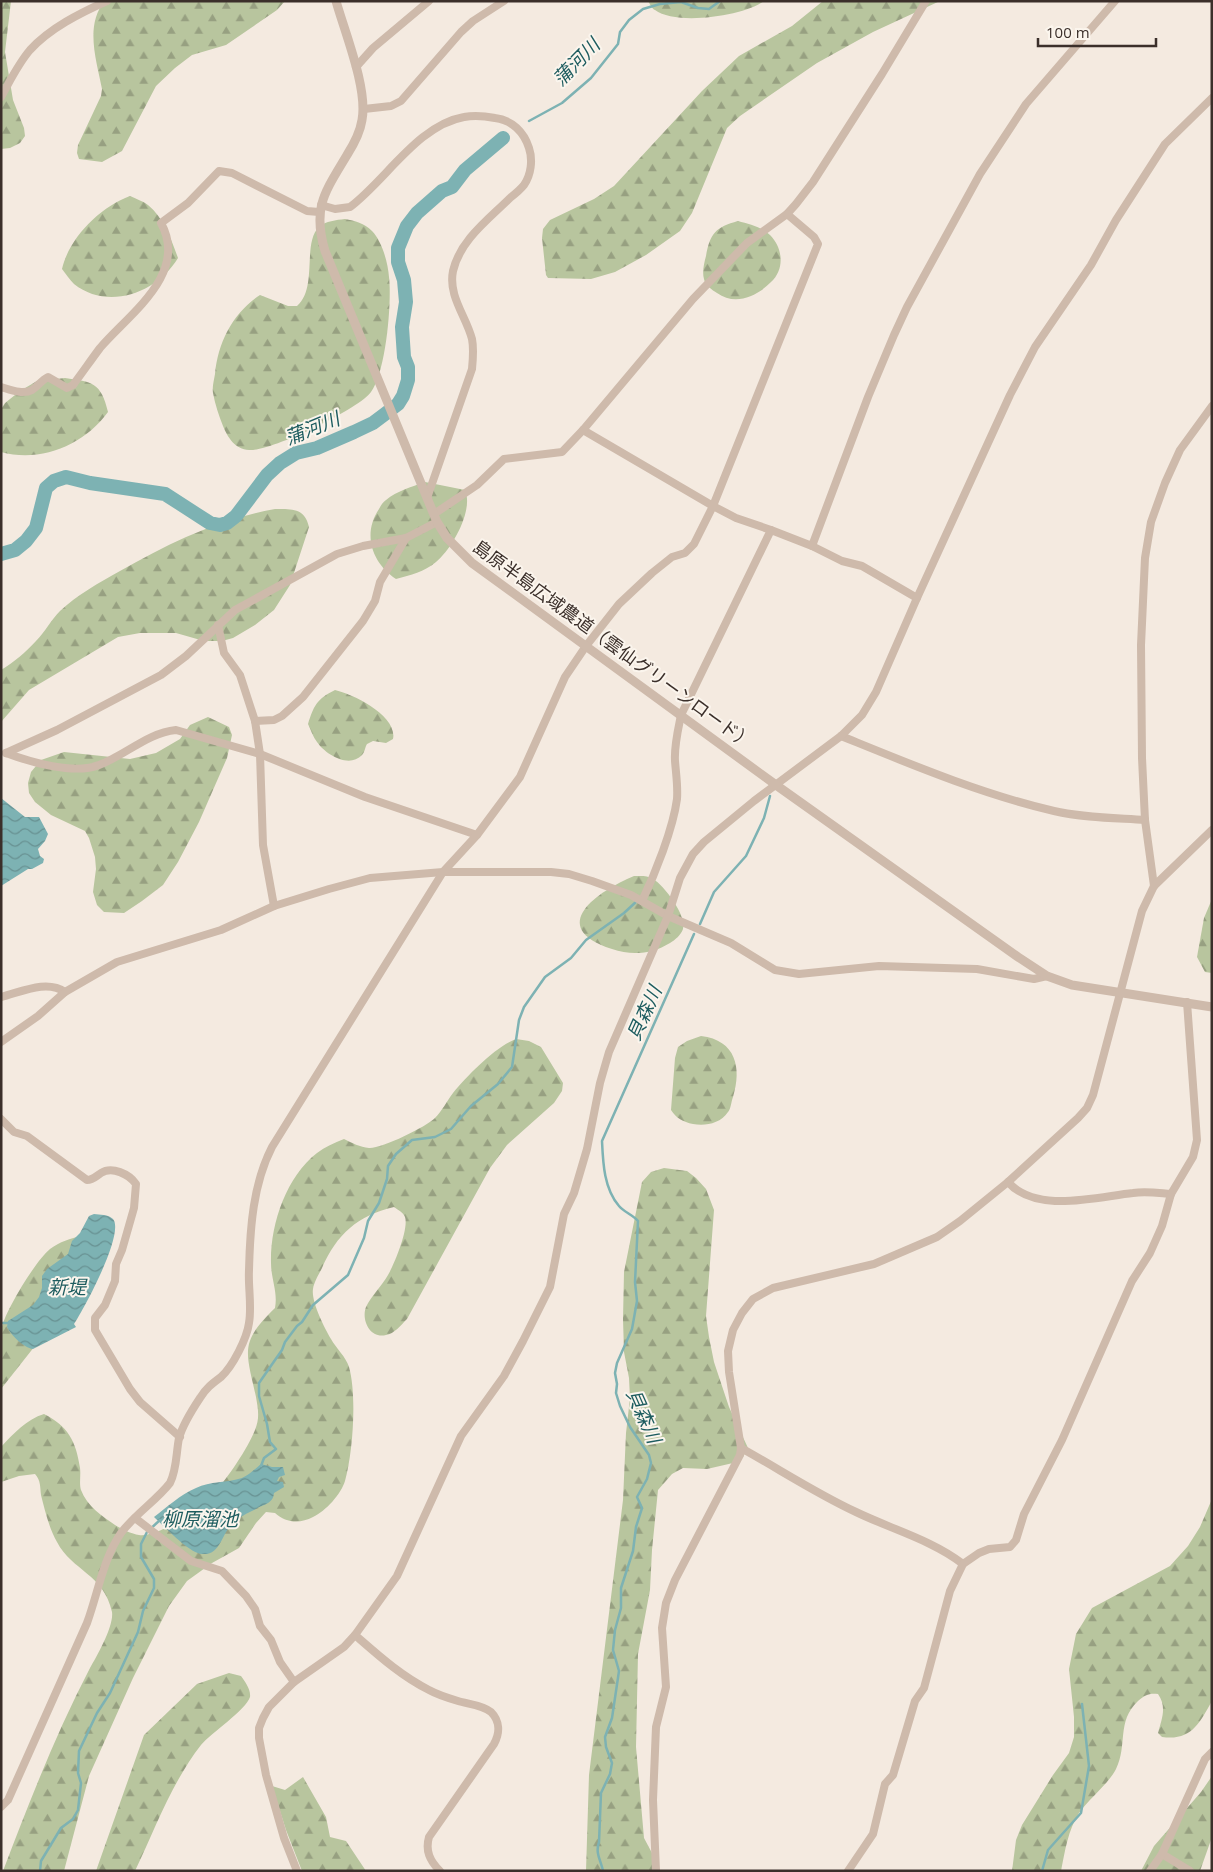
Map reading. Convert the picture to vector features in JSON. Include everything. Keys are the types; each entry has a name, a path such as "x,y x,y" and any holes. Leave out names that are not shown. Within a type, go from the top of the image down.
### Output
{"street":[{"path":"1,97 18,66 40,40 89,9 107,1"},
{"name":"島原半島広域農道（雲仙グリーンロード）","path":"336,1 362,90 364,109 356,141 331,183 320,208 320,234 325,251 427,498 447,538 472,563 776,785 1047,976 1072,985 1212,1007"},
{"path":"356,67 373,48 429,1"},
{"path":"364,109 391,106 402,101 461,32 473,21 504,1"},
{"path":"3,753 57,730 161,675 186,656 235,610 254,598 337,554 363,546 406,538 436,518 477,485 504,459 562,452 583,430 693,299 747,243 787,214 823,166 926,1"},
{"path":"812,546 894,335 907,307 980,174 1026,104 1115,1"},
{"path":"297,1871 284,1838 266,1775 259,1728 269,1707 294,1682 332,1656 354,1635 397,1576 461,1436 504,1376 523,1341 550,1286 564,1214 574,1192 587,1148 600,1083 609,1052 668,916 680,878 693,854 722,826 841,736 862,715 876,692 1010,395 1035,347 1091,265 1116,220 1165,144 1212,98"},
{"path":"1,387 12,391 26,392 32,390 48,377 67,388 73,385 101,348 132,316 160,281 168,263 168,246 161,223 188,203 218,171 232,173 307,210 320,208 335,209 350,206 425,136 447,123 464,117 484,116 507,121 520,131 528,146 530,171 524,184 467,240 457,257 453,273 452,290 472,338 474,355 472,369 427,498"},
{"path":"1,1807 8,1800 87,1623 108,1557 122,1532 170,1483 174,1476 180,1437 201,1396 210,1385 230,1368 246,1334 250,1322 249,1269 254,1198 265,1161 365,995 443,872 477,835 520,777 565,677 586,646 619,604 652,572 672,557 685,553 694,544 713,506 818,244 814,237 787,214"},
{"path":"1154,886 1145,820 1141,646 1145,558 1151,522 1165,483 1180,450 1212,406"},
{"path":"583,430 736,518 812,546 842,561 862,566 917,598"},
{"path":"642,901 653,876 673,817 678,783 675,760 676,739 681,715 771,530"},
{"path":"255,721 274,720 282,716 303,698 375,601 380,582 406,538"},
{"path":"218,625 224,653 240,676 255,721 260,754 263,845 274,906"},
{"path":"3,753 50,766 85,768 99,765 163,732 176,730 260,754 365,797 477,835"},
{"path":"841,736 988,792 1054,811 1086,817 1145,820"},
{"path":"656,1871 655,1736 666,1687 662,1628 666,1603 675,1580 738,1461 742,1448 729,1372 728,1351 733,1330 742,1313 753,1299 773,1288 874,1264 936,1237 960,1221 1008,1182 1087,1108 1093,1095 1142,911 1154,886 1212,830"},
{"path":"1,1042 38,1016 65,992 117,962 221,930 274,906 329,889 370,878 443,872 534,871 569,874 642,901 668,916 731,943 775,970 798,974 879,966 977,969 1034,979 1047,976"},
{"path":"1,997 38,987 50,986 58,987 65,992"},
{"path":"848,1871 874,1834 885,1784 893,1775 915,1700 924,1688 950,1590 963,1564 988,1549 1010,1547 1016,1540 1024,1514 1062,1440 1132,1281 1150,1253 1162,1226 1171,1194 1194,1157 1197,1140 1187,1002"},
{"path":"1,1119 14,1132 27,1136 87,1180 92,1180 102,1172 112,1171 127,1175 136,1184 134,1208 116,1264 115,1281 105,1305 96,1318 95,1330 135,1396 180,1437"},
{"path":"1008,1182 1025,1196 1054,1200 1077,1201 1134,1192 1171,1194"},
{"path":"742,1448 854,1512 935,1547 963,1564"},
{"path":"135,1518 190,1561 222,1571 255,1609 260,1626 271,1640 280,1662 294,1682"},
{"path":"354,1635 413,1682 444,1697 487,1710 493,1715 497,1723 498,1732 494,1744 429,1837 427,1846 429,1855 440,1871"},
{"path":"1150,1871 1162,1854 1205,1759 1212,1752"},
{"path":"1162,1854 1190,1871"}],"green space":[{"path":"1,1 11,1 5,52 13,100 24,128 25,136 20,143 10,148 1,149"},
{"path":"105,1 285,1 277,10 226,45 192,55 175,68 156,86 122,151 102,162 79,159 77,153 78,145 101,96 102,89 95,56 94,32 95,21"},
{"path":"648,1 764,1 726,15 693,18 665,15 652,8"},
{"path":"823,1 940,1 873,32 817,63 740,116 727,128 692,213 680,231 646,255 615,272 591,279 548,278 546,275 542,238 543,229 550,220 594,199 614,186 702,91 739,56 792,26"},
{"path":"130,196 154,210 166,229 178,258 158,281 145,289 116,297 87,292 74,284 62,269 66,257 71,246 87,225 108,208"},
{"path":"345,219 363,224 376,235 382,246 387,265 390,288 389,319 381,369 376,382 371,392 350,409 313,428 260,449 249,450 240,448 230,439 225,430 213,393 217,362 228,329 242,310 260,295 288,306 297,306 307,288 311,244 314,234 325,223"},
{"path":"738,221 767,232 778,246 781,258 776,277 759,292 745,298 731,299 711,289 703,277 712,236 724,226"},
{"path":"65,378 89,383 98,389 108,412 98,424 74,442 46,453 16,455 1,452 1,409 5,403 37,381"},
{"path":"425,482 465,490 467,508 455,539 436,562 422,571 396,579 381,565 376,556 372,547 371,528 385,501 404,490"},
{"path":"275,509 292,510 301,513 309,527 290,585 274,610 255,625 233,638 222,641 204,641 176,633 140,633 118,637 29,690 1,722 1,670 28,649 67,605 112,575 195,533 254,513"},
{"path":"335,690 363,701 382,714 393,730 393,739 386,743 373,741 367,744 362,755 351,761 331,755 321,747 308,724 317,703 324,696"},
{"path":"208,717 229,727 232,735 227,758 199,822 178,862 163,885 142,901 124,913 104,912 97,905 93,892 96,869 95,857 89,838 85,831 51,815 35,802 29,793 28,783 31,772 41,760 64,752 130,759 156,753 180,739 190,725"},
{"path":"634,876 648,877 658,882 674,901 682,917 683,929 678,937 663,947 649,952 627,953 592,940 582,930 580,920 584,910 594,900 606,891"},
{"path":"1212,899 1212,973 1205,972 1197,957 1204,918"},
{"path":"701,1036 722,1043 729,1049 734,1057 737,1076 729,1111 717,1122 702,1125 683,1121 671,1110 675,1058 678,1047 687,1041"},
{"path":"516,1039 529,1041 541,1047 563,1083 562,1091 554,1103 507,1145 490,1168 407,1319 392,1333 380,1335 371,1331 365,1317 366,1307 391,1270 403,1238 406,1223 405,1217 402,1212 394,1207 369,1216 350,1228 334,1245 314,1284 314,1300 325,1328 348,1363 353,1393 352,1440 348,1469 340,1491 323,1511 303,1521 288,1521 275,1513 266,1512 239,1548 212,1563 187,1581 169,1606 133,1678 89,1776 64,1871 3,1871 54,1743 108,1633 112,1612 108,1599 102,1589 63,1552 57,1542 35,1474 19,1476 1,1482 1,1447 15,1432 32,1419 44,1414 52,1419 65,1429 73,1442 80,1468 80,1488 87,1501 110,1522 133,1534 147,1535 157,1532 200,1506 214,1493 231,1472 257,1426 258,1410 248,1358 248,1348 255,1330 275,1308 276,1296 271,1263 273,1233 282,1203 297,1175 317,1153 344,1139 369,1148 383,1145 423,1127 435,1118 453,1093 482,1062 499,1048"},
{"path":"664,1168 687,1171 696,1178 706,1189 714,1210 706,1316 709,1337 714,1362 729,1407 748,1448 743,1457 733,1463 707,1469 683,1468 672,1474 658,1490 650,1590 638,1654 636,1747 644,1838 652,1853 655,1871 586,1871 589,1775 623,1500 626,1433 630,1398 629,1378 624,1352 624,1272 642,1182 651,1172"},
{"path":"82,1236 42,1337 1,1389 1,1331 14,1300 29,1275 50,1249 65,1241"},
{"path":"1212,1499 1212,1701 1203,1717 1193,1729 1172,1738 1162,1737 1158,1733 1163,1708 1158,1694 1147,1695 1138,1701 1127,1717 1116,1769 1109,1780 1079,1813 1072,1826 1061,1871 1012,1871 1016,1840 1022,1825 1069,1753 1074,1737 1069,1669 1076,1634 1092,1608 1170,1566 1188,1546 1200,1527"},
{"path":"229,1673 241,1676 249,1688 250,1697 235,1715 201,1745 181,1774 135,1871 96,1871 144,1735 197,1684"},
{"path":"1212,1776 1212,1837 1200,1871 1141,1871 1154,1846 1201,1792"},
{"path":"303,1777 326,1817 330,1837 346,1841 366,1871 302,1871 272,1786 285,1790"}],"water":[{"path":"1,798 25,817 39,817 48,834 38,849 40,856 44,859 43,863 28,869 1,886"},
{"name":"新堤","path":"94,1214 111,1217 115,1227 109,1254 74,1324 76,1327 33,1349 29,1348 18,1341 9,1330 7,1327 8,1321 33,1305 39,1297 42,1288 42,1276 47,1269 68,1254 72,1241 80,1233 89,1216"},
{"name":"柳原溜池","path":"261,1464 283,1467 285,1475 279,1477 277,1481 283,1482 284,1487 274,1493 268,1503 233,1523 217,1547 208,1554 197,1553 191,1549 177,1539 154,1517 190,1491 207,1484 242,1478 250,1474"}],"waterway":[{"name":"蒲河川","path":"529,121 562,103 591,78 618,44 620,32 629,20 643,9 660,4 681,2 698,8 709,9 720,1"},
{"name":"蒲河川","path":"1,554 15,550 26,541 36,528 46,488 54,481 66,477 90,483 165,494 210,523 220,525 227,523 236,516 267,475 280,463 296,453 317,448 373,423 398,404 403,396 408,380 402,327 406,302 404,280 398,262 398,248 407,226 417,213 442,191 452,187 465,170 503,138"},
{"name":"貝森川","path":"700,924 714,892 746,856 764,818 770,796"},
{"path":"261,1466 264,1458 276,1449 270,1442 259,1396 259,1383 282,1350 285,1342 313,1305 348,1275 364,1238 368,1221 379,1203 387,1179 388,1166 396,1154 412,1140 435,1137 451,1129 471,1106 498,1084 512,1067 519,1020 524,1007 545,977 571,958 586,940 624,913 637,901"},
{"name":"貝森川","path":"603,1871 598,1850 601,1793 610,1774 612,1763 606,1747 605,1737 612,1718 619,1671 613,1650 615,1630 621,1608 621,1588 633,1551 636,1527 642,1508 637,1497 647,1479 651,1463 649,1455 630,1427 616,1393 615,1373 617,1363 632,1329 637,1301 635,1282 638,1221 619,1206 610,1192 604,1167 602,1141 694,934"},
{"path":"1,1323 8,1323"},
{"path":"40,1871 41,1861 61,1828 73,1819 78,1810 81,1783 78,1773 79,1751 97,1713 110,1693 138,1632 143,1611 154,1588 154,1579 141,1557 141,1544 147,1532 160,1520"},
{"path":"1042,1871 1048,1850 1081,1813 1089,1766 1082,1704"}]}
